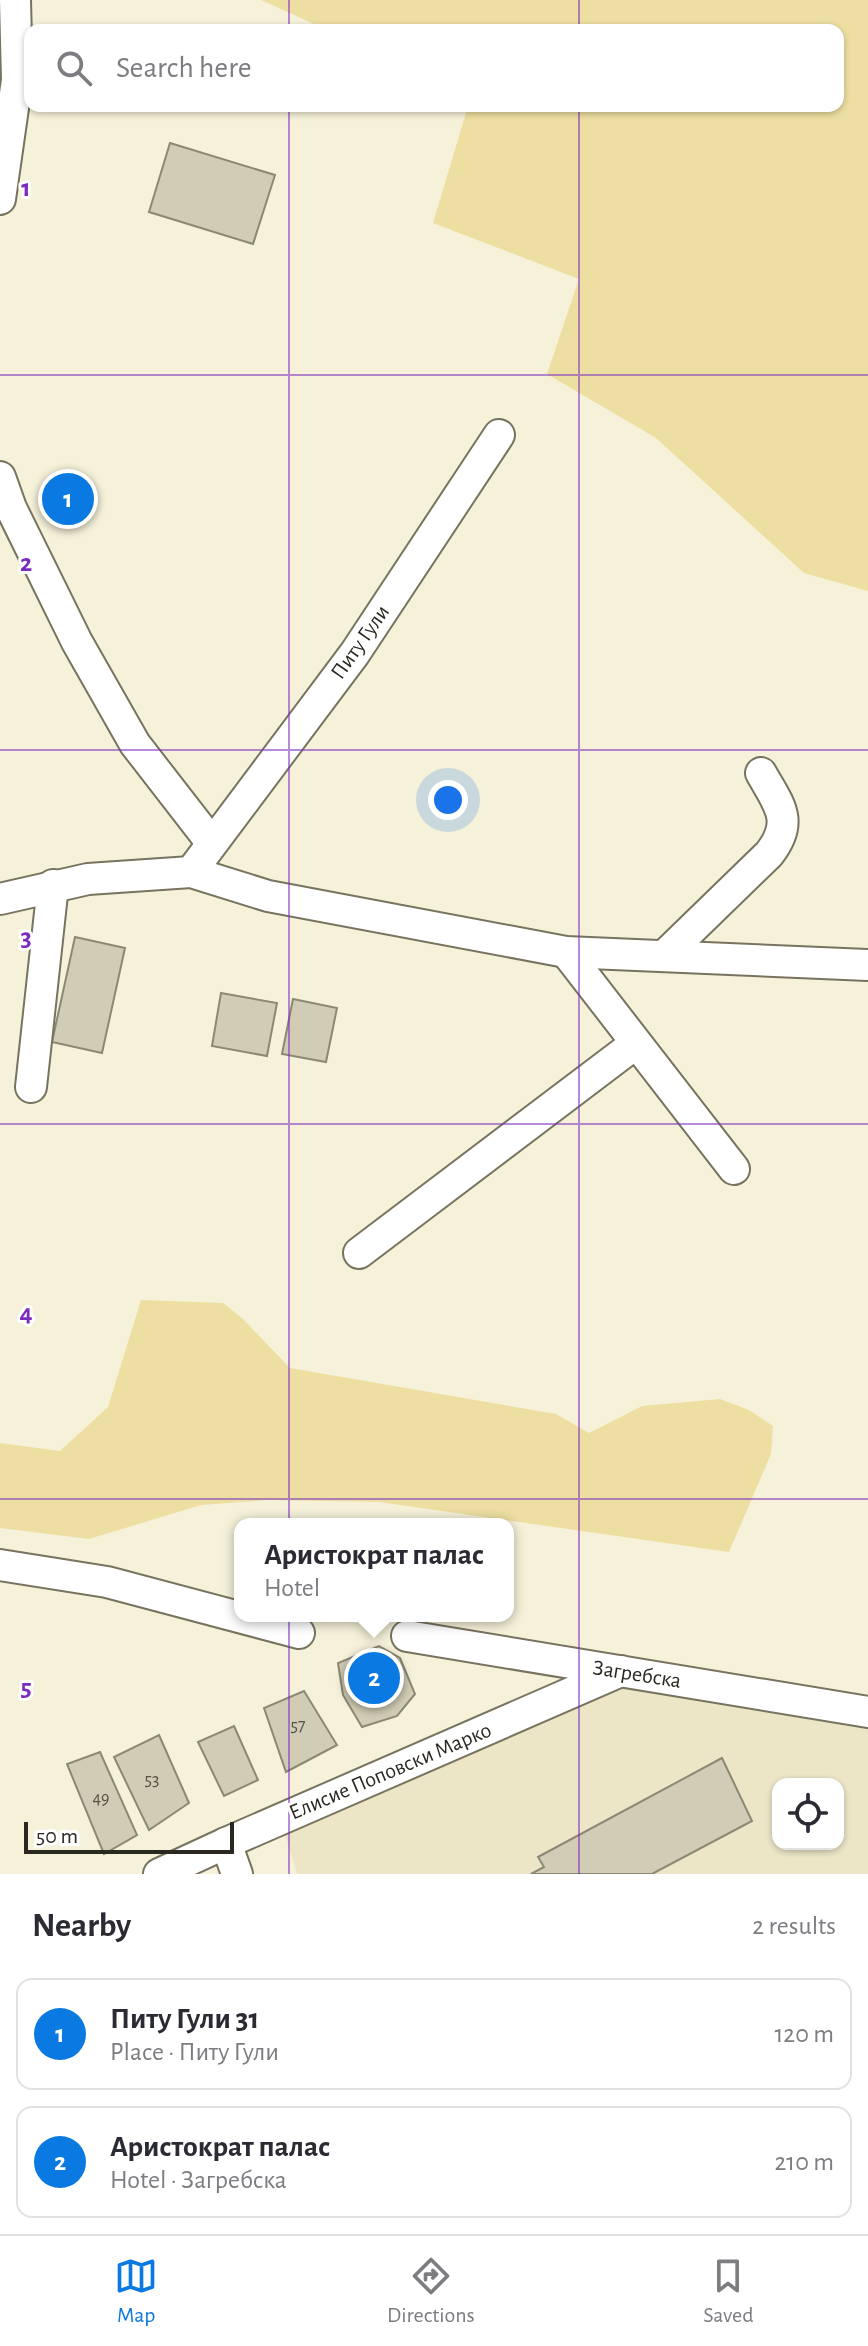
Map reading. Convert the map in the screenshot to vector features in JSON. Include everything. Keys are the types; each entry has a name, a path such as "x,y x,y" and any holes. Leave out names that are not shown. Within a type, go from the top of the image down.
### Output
{"street":[{"path":"0,199 17,80 15,0"},
{"name":"Питу Гули","path":"191,872 355,653 499,435"},
{"path":"0,477 11,508 77,642 135,744 211,842"},
{"path":"664,956 780,840 783,813 761,773"},
{"path":"0,899 88,879 191,872 297,902 566,952 868,965"},
{"path":"31,1087 53,885"},
{"path":"566,952 734,1169"},
{"path":"359,1253 635,1044"},
{"path":"0,1565 107,1582 234,1616"},
{"path":"258,1622 299,1633"},
{"name":"Загребска","path":"407,1636 868,1712"},
{"name":"Елисие Поповски Марко","path":"159,1874 621,1671"},
{"path":"226,1843 237,1874"}],"shaded area":[{"path":"261,0 868,0 868,591 804,573 656,438 547,374 579,279 433,223 466,112 844,112 844,24 314,24"},
{"path":"141,1300 223,1303 243,1319 290,1368 556,1414 589,1433 642,1406 720,1399 749,1410 773,1426 771,1454 729,1552 514,1521 514,1518 491,1518 379,1502 269,1500 201,1505 89,1539 0,1528 0,1443 60,1451 108,1407"},
{"path":"610,1680 868,1724 868,1874 297,1874 284,1830"}],"building":[{"path":"170,143 275,175 253,244 149,212"},
{"path":"75,937 125,948 102,1053 52,1042"},
{"path":"221,993 277,1003 267,1056 212,1046"},
{"path":"293,999 337,1008 326,1062 282,1054"},
{"path":"379,1646 400,1658 415,1694 397,1716 362,1727 343,1695 338,1663"},
{"path":"304,1691 337,1745 286,1772 264,1708"},
{"path":"234,1726 258,1780 224,1796 198,1742"},
{"path":"159,1735 189,1803 149,1830 114,1757"},
{"path":"100,1752 137,1835 104,1854 67,1764"},
{"path":"722,1758 752,1821 652,1874 531,1874 544,1867 538,1857"}],"place":[{"name":"Питу Гули 31","path":"68,499"},
{"name":"Аристократ палас","path":"374,1678"}]}
